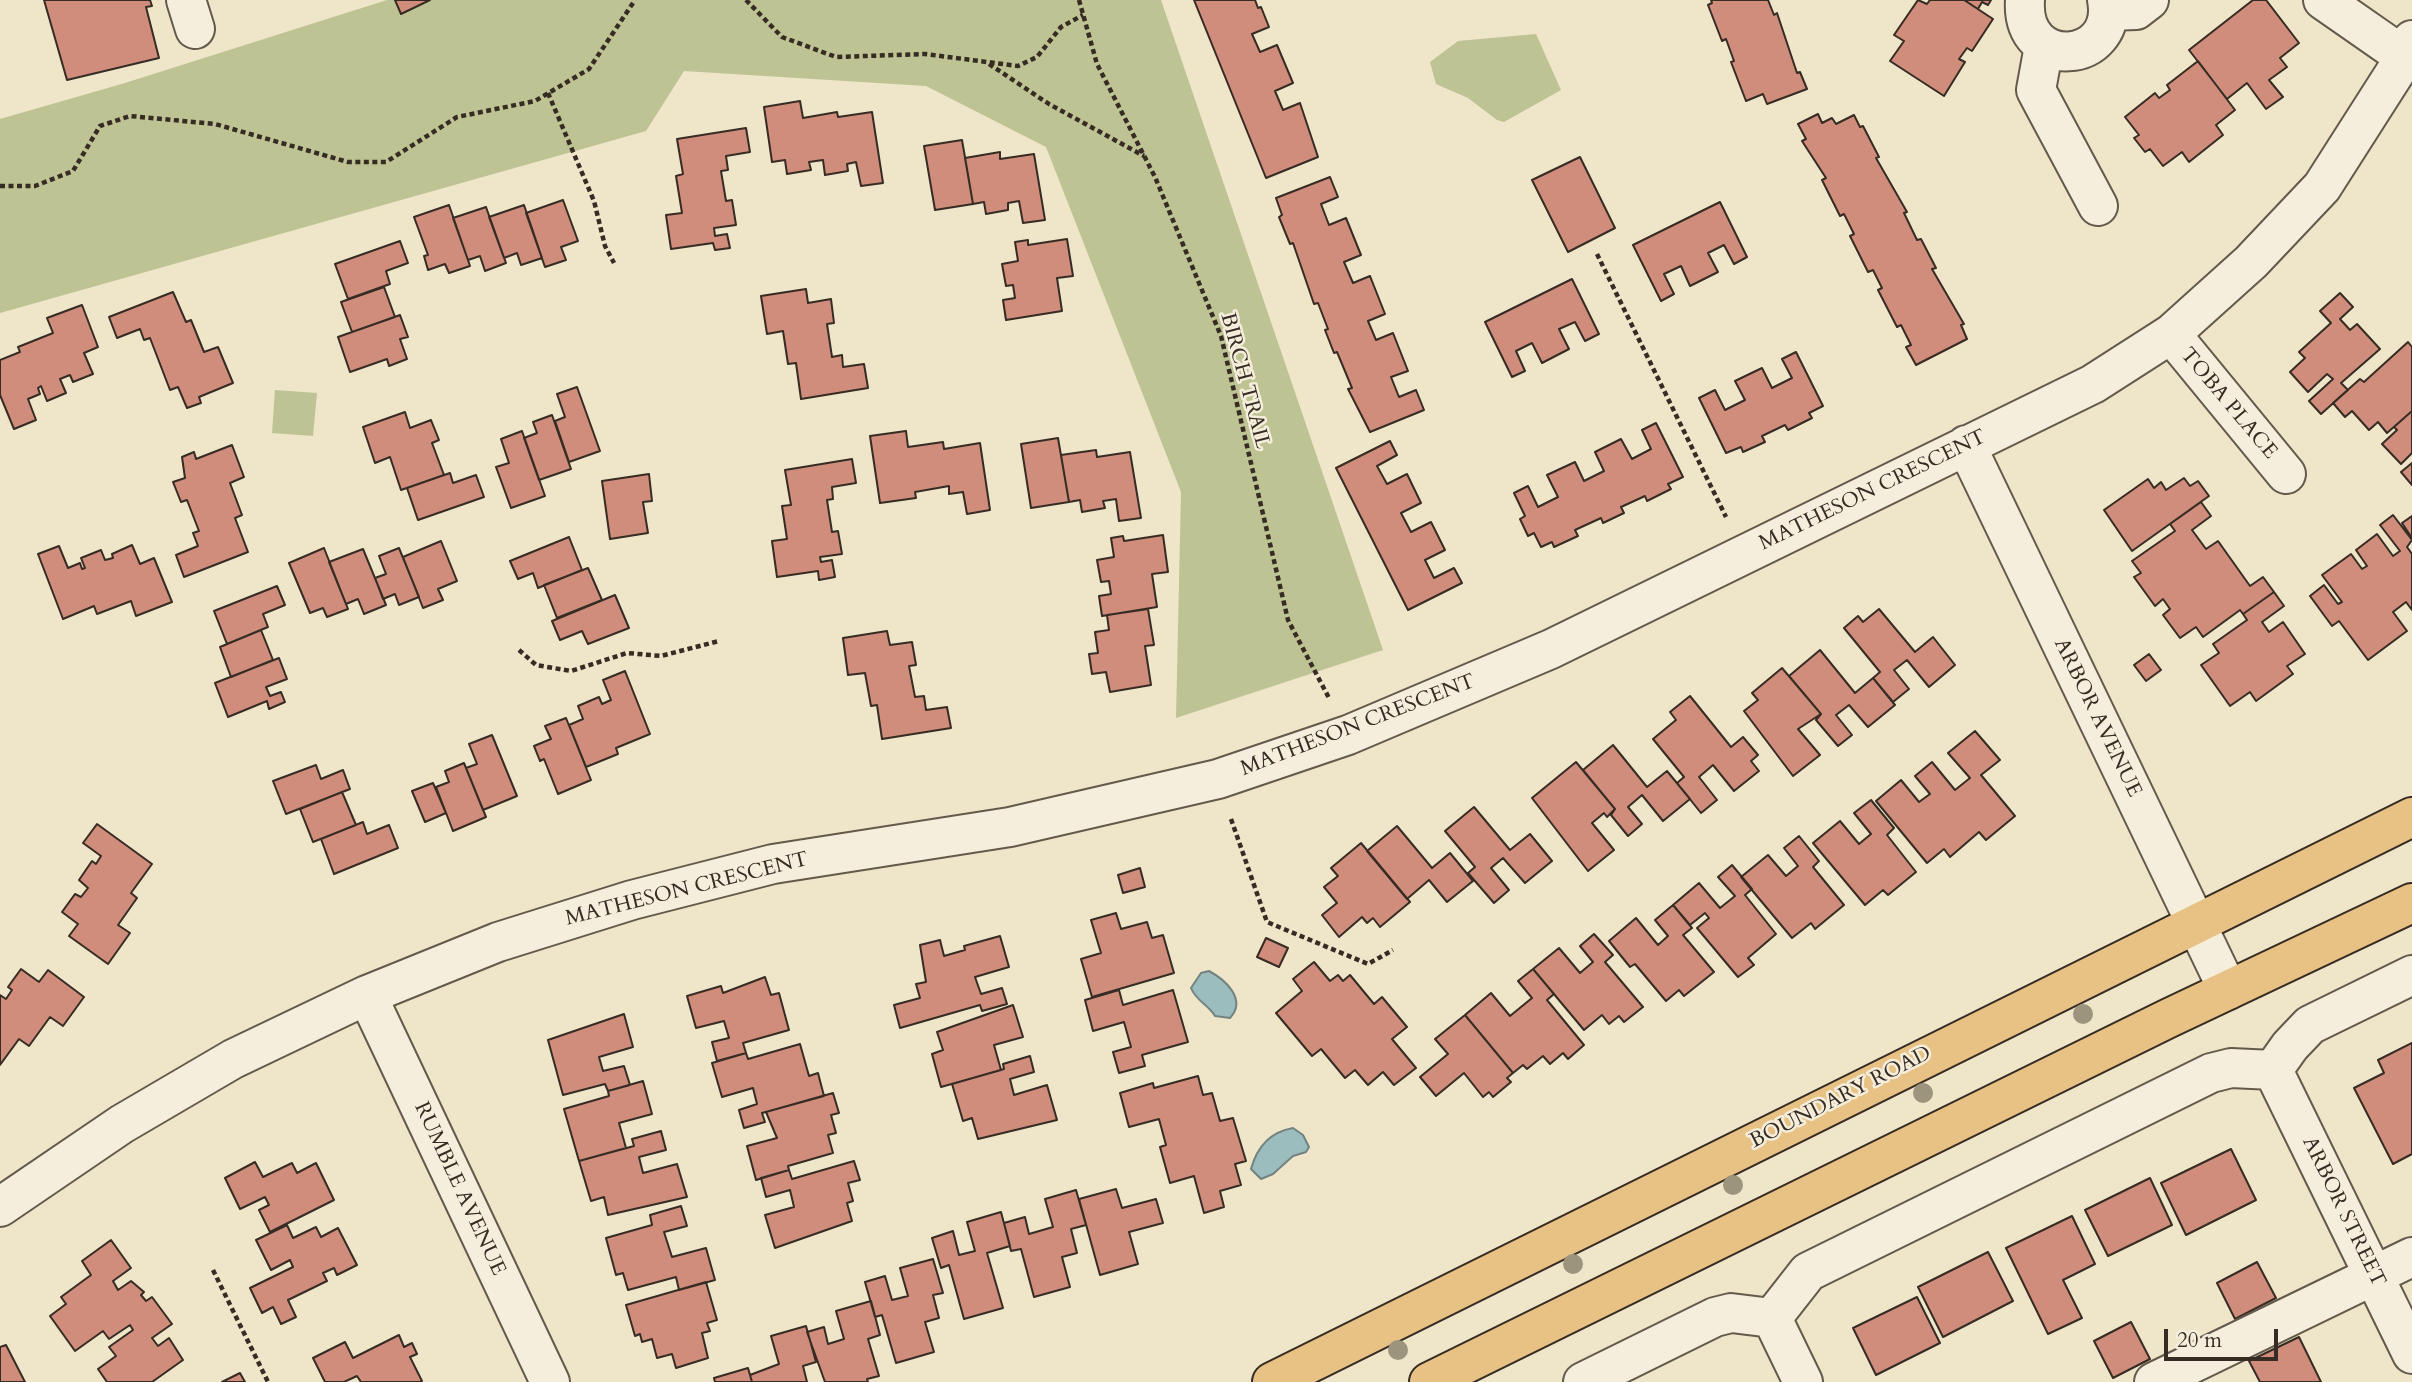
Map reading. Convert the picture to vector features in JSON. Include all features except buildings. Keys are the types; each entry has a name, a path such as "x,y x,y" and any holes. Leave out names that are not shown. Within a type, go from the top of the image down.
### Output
{"main road":[{"name":"BOUNDARY ROAD","path":"1272,1382 2195,922 2412,817"},
{"path":"1429,1382 2228,990 2412,903"}],"street":[{"path":"2025,0 2024,18 2031,34 2044,46 2061,52 2078,51 2095,42 2105,28 2108,5 2136,10 2149,0"},
{"path":"2323,0 2410,53"},
{"path":"2044,46 2036,90 2098,206"},
{"name":"MATHESON CRESCENT","path":"0,1207 122,1124 233,1059 367,995 498,942 632,900 773,864 1010,827 1192,785 1349,735 1552,649 2093,384 2171,334 2251,262 2322,187 2410,53"},
{"name":"TOBA PLACE","path":"2171,334 2286,474"},
{"name":"ARBOR AVENUE","path":"1966,445 2228,990"},
{"path":"1772,1318 1808,1272 2211,1073 2231,1069 2273,1070 2290,1046 2310,1025 2412,975"},
{"name":"RUMBLE AVENUE","path":"367,995 550,1382"},
{"name":"ARBOR STREET","path":"2273,1070 2412,1354"},
{"path":"2154,1382 2412,1257"},
{"path":"1583,1382 1715,1317 1731,1313 1772,1318"},
{"path":"1772,1318 1803,1382"}],"path":[{"path":"0,187 35,186 73,171 100,126 130,116 215,124 348,162 386,162 457,117 535,101 589,69 635,0"},
{"path":"747,0 782,37 836,57 925,54 1018,66 1037,57 1061,27 1083,15"},
{"name":"BIRCH TRAIL","path":"1079,0 1097,64 1144,157 1221,336 1288,620 1349,735"},
{"path":"989,63 1049,104 1144,157"},
{"path":"548,93 594,201 605,246 614,263"},
{"path":"1597,254 1726,517"},
{"path":"519,650 536,665 571,671 627,653 661,656 719,641"},
{"path":"1231,818 1267,922 1368,964 1393,950"},
{"path":"214,1270 268,1382"}],"green space":[{"path":"387,0 1161,0 1383,650 1176,718 1181,492 1046,147 926,86 684,71 646,131 0,313 0,119 125,83"},
{"path":"1536,34 1561,90 1504,122 1497,120 1468,98 1436,84 1430,62 1458,41"},
{"path":"275,390 317,393 313,436 272,433"}],"water":[{"path":"1209,971 1232,991 1236,1004 1230,1018 1215,1016 1191,988 1201,973"},
{"path":"1293,1128 1303,1135 1309,1147 1306,1152 1293,1156 1273,1174 1261,1179 1251,1169 1261,1147 1271,1137"}]}
